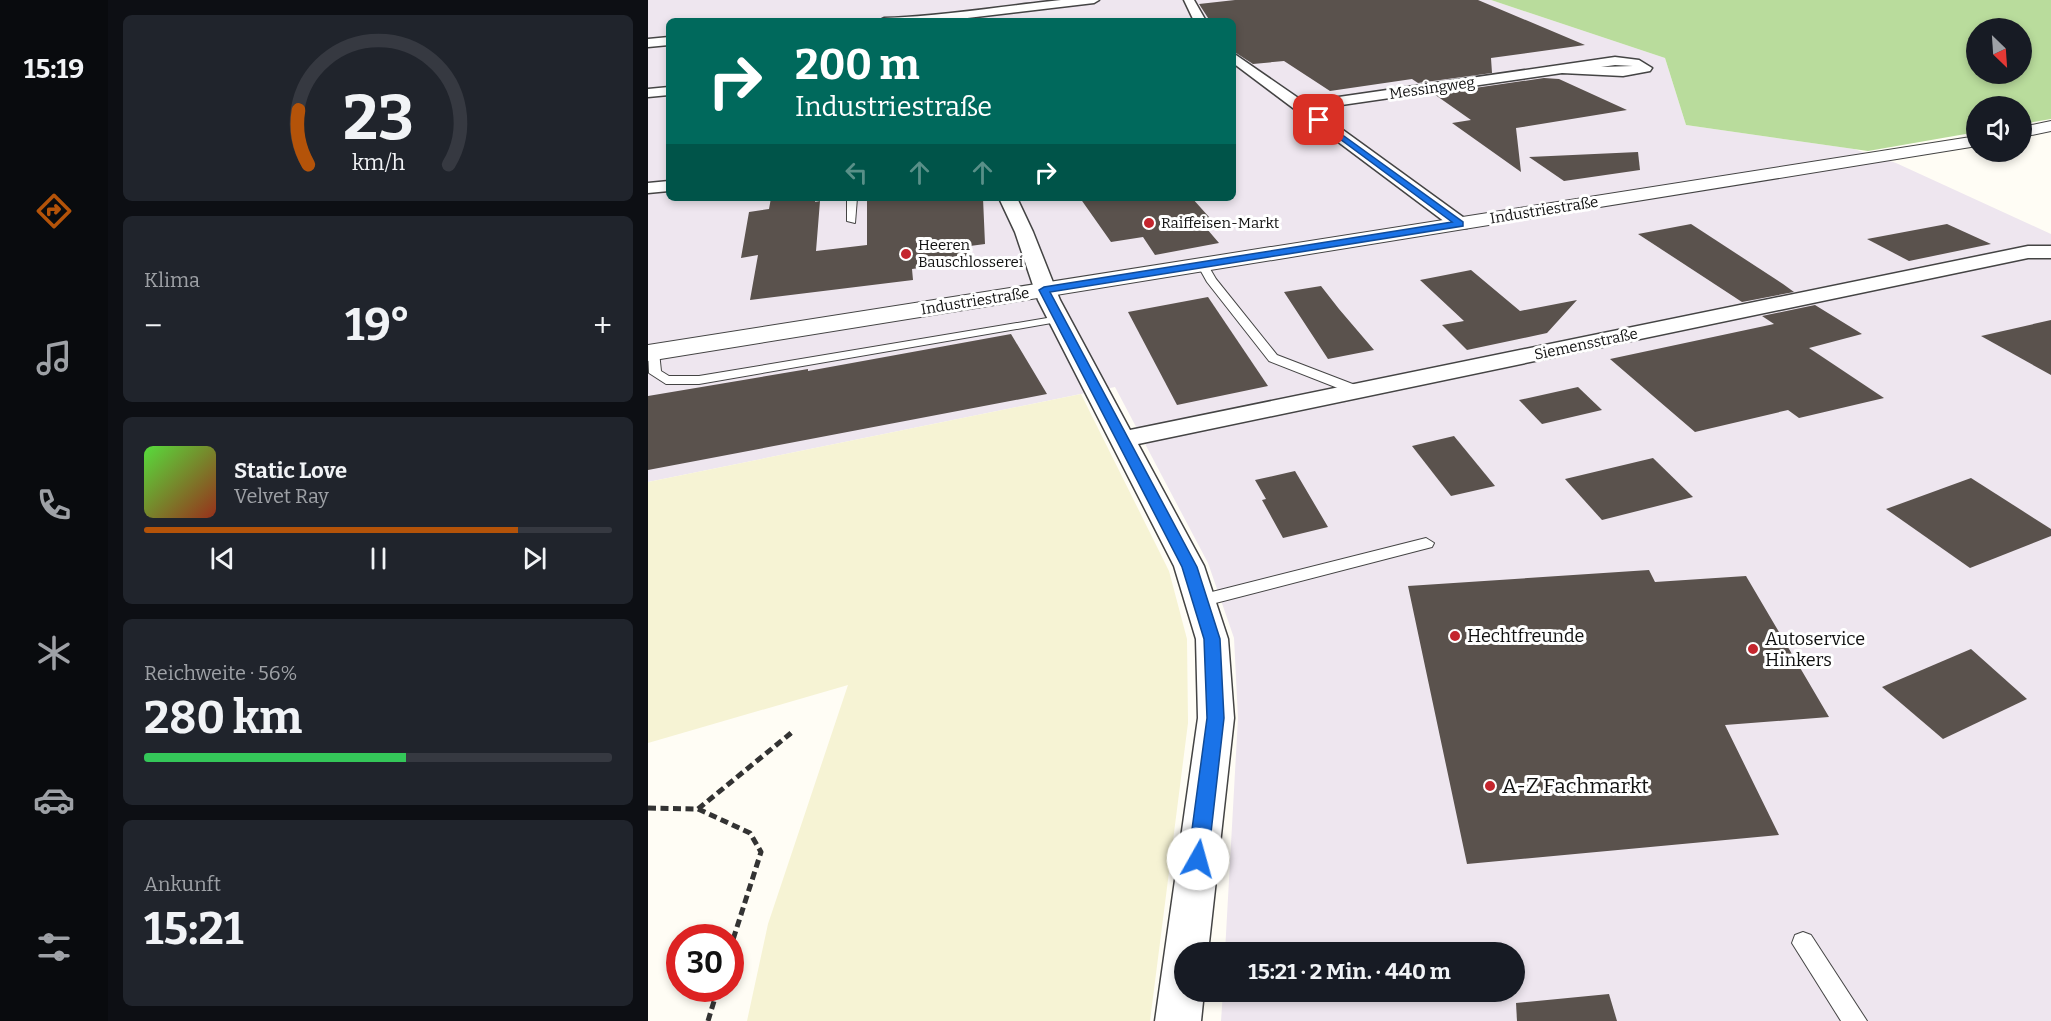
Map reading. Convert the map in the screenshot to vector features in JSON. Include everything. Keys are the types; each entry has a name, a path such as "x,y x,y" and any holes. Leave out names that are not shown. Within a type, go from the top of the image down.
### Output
{"street":[{"path":"943,18 973,12 1094,0"},
{"path":"1189,0 1198,18"},
{"path":"648,43 666,41"},
{"path":"1236,59 1460,224"},
{"name":"Messingweg","path":"1301,107 1563,69"},
{"path":"648,93 666,91"},
{"path":"2032,130 2051,126"},
{"name":"Industriestraße","path":"651,352 1966,143"},
{"path":"648,188 666,186"},
{"path":"1009,201 1024,232 1044,290 1121,440 1190,567 1212,639 1216,718 1187,942"},
{"name":"Siemensstraße","path":"1121,440 2028,252 2051,252"},
{"path":"1178,1021 1180,1002"}],"lane":[{"path":"852,201 852,221"},
{"path":"1202,264 1211,280 1273,358 1358,391"},
{"path":"651,352 655,373 666,380 699,380 1059,319"},
{"path":"1200,602 1426,543"},
{"path":"1803,943 1855,1021"}],"path":[{"path":"698,809 791,733"},
{"path":"648,808 698,809 750,833 761,852 738,924"},
{"path":"708,1021 714,1002"}],"shaded area":[{"path":"648,0 1491,0 1665,58 1686,125 1854,149 1896,163 2051,234 2051,1021 1221,1021 1222,1002 1525,1002 1525,942 1226,942 1238,718 1234,638 1208,563 1115,387 648,482"},
{"path":"1081,394 1169,571 1187,639 1188,723 1150,1021 747,1021 768,924 848,685 648,743 648,482"}],"green space":[{"path":"1491,0 2051,0 2051,119 2032,122 2032,96 1966,96 1966,134 1868,151 1686,125 1665,58"}],"building":[{"path":"1235,0 1478,0 1585,45 1491,58 1492,73 1418,83 1412,79 1330,91 1284,61 1253,64 1236,53 1236,18 1208,18 1199,4"},
{"path":"1544,78 1559,79 1627,110 1516,128 1521,172 1452,123 1471,120 1434,94"},
{"path":"1638,152 1640,170 1564,181 1529,157"},
{"path":"770,201 820,201 816,251 867,245 867,201 983,201 985,244 970,246 972,261 912,269 913,280 750,300 758,255 741,258 749,212 769,209"},
{"path":"1082,201 1195,201 1218,227 1207,229 1219,243 1155,255 1143,237 1111,242"},
{"path":"1691,224 1794,292 1742,302 1638,234"},
{"path":"1947,224 1991,244 1909,261 1867,239"},
{"path":"1471,270 1520,311 1577,300 1547,333 1467,350 1442,325 1464,321 1420,280"},
{"path":"1321,286 1374,350 1328,359 1284,292"},
{"path":"1208,297 1268,386 1177,405 1128,312"},
{"path":"1815,305 1862,334 1809,348 1884,398 1799,418 1788,410 1695,432 1610,359 1774,324 1762,316"},
{"path":"2051,320 2051,375 1981,336"},
{"path":"1011,334 1047,394 648,470 648,396 808,369 808,371"},
{"path":"1578,387 1602,410 1542,424 1519,400"},
{"path":"1454,436 1495,486 1451,496 1412,446"},
{"path":"1653,458 1693,497 1602,520 1565,479"},
{"path":"1295,471 1328,527 1283,538 1262,500 1266,499 1255,480"},
{"path":"1971,478 2051,529 2051,536 1970,568 1886,509"},
{"path":"1649,570 1655,582 1746,576 1829,717 1725,725 1779,835 1467,864 1408,586"},
{"path":"1971,649 2027,699 1943,739 1882,687"},
{"path":"1609,994 1617,1021 1517,1021 1516,1003"}],"place":[{"name":"Raiffeisen-Markt","path":"1149,223"},
{"name":"Heeren Bauschlosserei","path":"906,254"},
{"name":"Hechtfreunde","path":"1455,636"},
{"name":"Autoservice Hinkers","path":"1753,649"},
{"name":"A-Z Fachmarkt","path":"1490,786"}],"route":[{"path":"1198,859 1216,718 1212,639 1190,567 1121,440 1044,290 1460,224 1319,120"}]}
